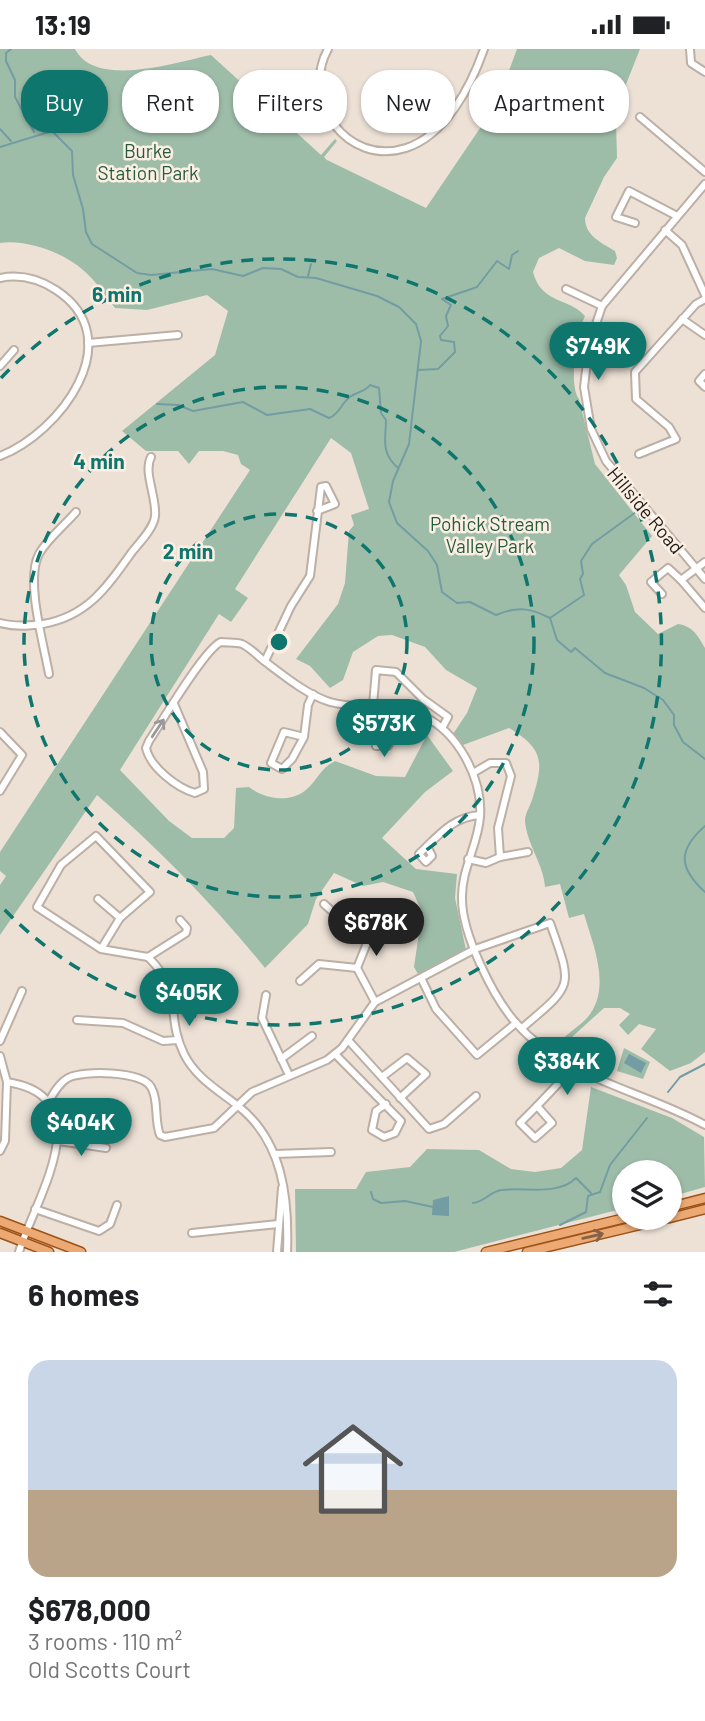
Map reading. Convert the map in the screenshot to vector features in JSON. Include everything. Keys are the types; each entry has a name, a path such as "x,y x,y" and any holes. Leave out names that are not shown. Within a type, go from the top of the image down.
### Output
{"main road":[{"path":"682,1204 705,1199"},
{"path":"682,1215 705,1209"},
{"path":"0,1221 81,1252"},
{"path":"486,1252 612,1221"},
{"path":"527,1252 619,1230"},
{"path":"0,1233 49,1252"}],"street":[{"path":"321,70 328,49"},
{"path":"455,105 484,49"},
{"path":"690,49 691,63 705,72"},
{"path":"640,117 705,172"},
{"path":"340,133 366,148 385,151 406,148 430,133"},
{"name":"Hillside Road","path":"705,184 602,306 589,345 584,373 591,429 600,451 618,480 705,579"},
{"path":"635,223 616,217 629,191 677,216"},
{"path":"639,454 676,439 669,427 636,398 635,372 705,297 682,245 665,230"},
{"path":"0,278 34,279 60,293 79,314 88,343 84,376 72,396 29,441 0,456"},
{"path":"566,289 602,306"},
{"path":"682,319 705,335"},
{"path":"88,343 178,335"},
{"path":"0,366 14,350"},
{"path":"705,374 699,381 705,387"},
{"path":"0,623 15,626 68,618 97,599 155,517 149,464 151,457"},
{"path":"265,661 291,606 310,576 317,511"},
{"path":"49,674 34,577 37,557 76,512"},
{"path":"681,580 705,562"},
{"path":"662,594 651,582 668,568 705,608"},
{"path":"174,704 203,772 204,789 199,793 179,787 147,753 149,741 174,704 215,644 243,645 313,694 344,705 373,705 408,710 442,728 464,755 473,773 481,815 462,885 462,909 475,950 516,1023 546,1051 573,1068 705,1124"},
{"path":"376,729 373,705 375,671 396,672 423,699 447,715 442,728"},
{"path":"304,737 284,732 271,763 282,769 292,759 304,737 308,705 313,694"},
{"path":"0,732 22,755 0,791"},
{"path":"473,773 490,763 506,763 511,776 498,828 500,857"},
{"path":"427,846 448,826 466,816 481,815"},
{"path":"101,949 120,918 150,892 96,836 61,865 37,907 101,949 148,957 186,933 187,928 180,920"},
{"path":"468,859 486,863 500,857 528,852"},
{"path":"99,899 120,918"},
{"path":"324,904 368,943 379,942 387,935 391,923 382,914 370,915 363,931 368,943 357,968"},
{"path":"48,1103 61,1083 78,1074 135,1075 145,1080 152,1088 157,1129 165,1137 214,1128 252,1092 335,1054 375,1002 422,980 475,950 550,923 566,969 563,992 522,1028"},
{"path":"148,957 169,984 178,1040 195,1071 257,1124 275,1154 288,1221 287,1252"},
{"path":"300,981 319,964 357,968"},
{"path":"357,968 375,1002"},
{"path":"422,980 436,1009 478,1055 516,1023"},
{"path":"0,1041 22,991"},
{"path":"266,995 262,1018 289,1075"},
{"path":"77,1020 123,1023 163,1041 178,1040"},
{"path":"281,1059 312,1036"},
{"path":"348,1040 429,1129 444,1124 476,1096"},
{"path":"335,1054 386,1104 401,1121 395,1133 384,1137 372,1130 376,1111 386,1104"},
{"path":"0,1056 7,1082 5,1141 0,1151"},
{"path":"382,1077 407,1058 426,1074 400,1098"},
{"path":"537,1106 552,1123 535,1138 520,1123 537,1106 560,1085 573,1068"},
{"path":"7,1082 23,1086 48,1103 56,1119 59,1141 19,1252"},
{"path":"59,1141 106,1148"},
{"path":"275,1154 331,1152"},
{"path":"277,1252 282,1186"},
{"path":"35,1209 99,1231 110,1224 117,1205"},
{"path":"192,1233 278,1224"}],"green space":[{"path":"0,49 75,49 85,61 100,68 122,70 122,133 219,133 219,70 138,70 211,55 233,75 233,133 297,133 321,155 335,139 337,141 324,157 327,160 426,208 477,133 616,133 617,158 604,177 585,218 591,234 615,251 617,258 614,265 585,261 559,248 539,258 533,272 542,290 585,316 577,346 574,382 595,464 652,536 619,575 626,585 635,612 658,634 678,624 688,627 705,648 705,1052 691,1063 670,1071 641,1049 656,1029 639,1024 628,1035 619,1025 630,1014 620,1008 604,1008 573,1036 564,1055 555,1049 565,1036 586,1019 594,1007 600,981 596,953 584,914 569,918 560,884 545,887 542,870 528,837 525,818 536,787 539,766 535,750 509,728 463,745 453,734 467,713 477,688 446,670 425,647 392,635 378,636 353,652 343,680 330,688 310,666 296,659 338,604 345,583 349,531 354,525 351,515 369,509 351,453 331,438 235,589 248,598 231,622 219,614 120,770 169,821 192,838 224,838 234,828 236,788 249,787 270,797 293,797 307,789 326,767 335,761 376,776 405,777 427,735 453,771 425,792 382,838 416,869 457,874 455,898 466,950 418,974 414,967 422,912 413,892 383,882 363,886 334,873 316,899 308,924 265,968 185,878 97,795 0,935 0,885 6,876 0,871 0,852 250,470 241,464 238,455 223,451 199,451 189,464 178,451 146,451 122,431 215,355 228,311 207,295 147,310 115,308 87,274 55,252 21,243 0,243"},
{"path":"517,49 640,49 629,77 629,70 509,70"},
{"path":"624,1048 650,1062 643,1079 617,1071"},
{"path":"591,1087 672,1118 704,1137 705,1187 682,1194 682,1160 612,1160 612,1211 454,1252 296,1252 295,1189 356,1189 366,1172 410,1167 427,1149 479,1150 511,1169 535,1172 561,1168 582,1150"}],"water":[{"path":"629,1054 646,1063 641,1073 624,1063"},
{"path":"449,1196 449,1216 432,1215 433,1200"}],"waterway":[{"path":"11,49 6,53 6,61 15,80 15,97 21,108"},
{"path":"0,129 11,141"},
{"path":"0,147 52,131 72,151 73,175 83,209 86,232 92,244 137,273 151,275 212,269 243,276 263,268 281,269 298,277 316,278 377,296 399,307 416,324 421,341 409,444 393,481 389,502 397,523 428,551 437,565 442,592 457,603 470,602 496,615 523,609 550,618 557,640 571,652 575,648 605,673 644,688 663,700 674,715 674,725 683,742 705,759"},
{"path":"418,370 438,369 455,352 454,342 441,340 440,336 448,326 446,316 451,305 442,299 477,287 497,261 509,269 512,255 518,251"},
{"path":"308,276 311,264"},
{"path":"157,404 178,405 193,411 243,402 267,415 310,409 329,418 336,414 350,397 370,385 379,388 381,413 386,420 386,451 398,468"},
{"path":"550,618 584,595 580,579 583,574 581,561 592,544 636,512"},
{"path":"705,826 690,843 685,859 690,875 705,892"},
{"path":"668,1092 680,1077 705,1064"},
{"path":"560,1225 586,1212 588,1196 600,1192 610,1165 647,1118"},
{"path":"473,1203 498,1191 551,1189 569,1184 576,1178 591,1193"},
{"path":"371,1192 373,1199 381,1203 405,1201 433,1207"}],"park label":[{"name":"Burke Station Park","path":"148,161"},
{"name":"Pohick Stream Valley Park","path":"490,534"}]}
